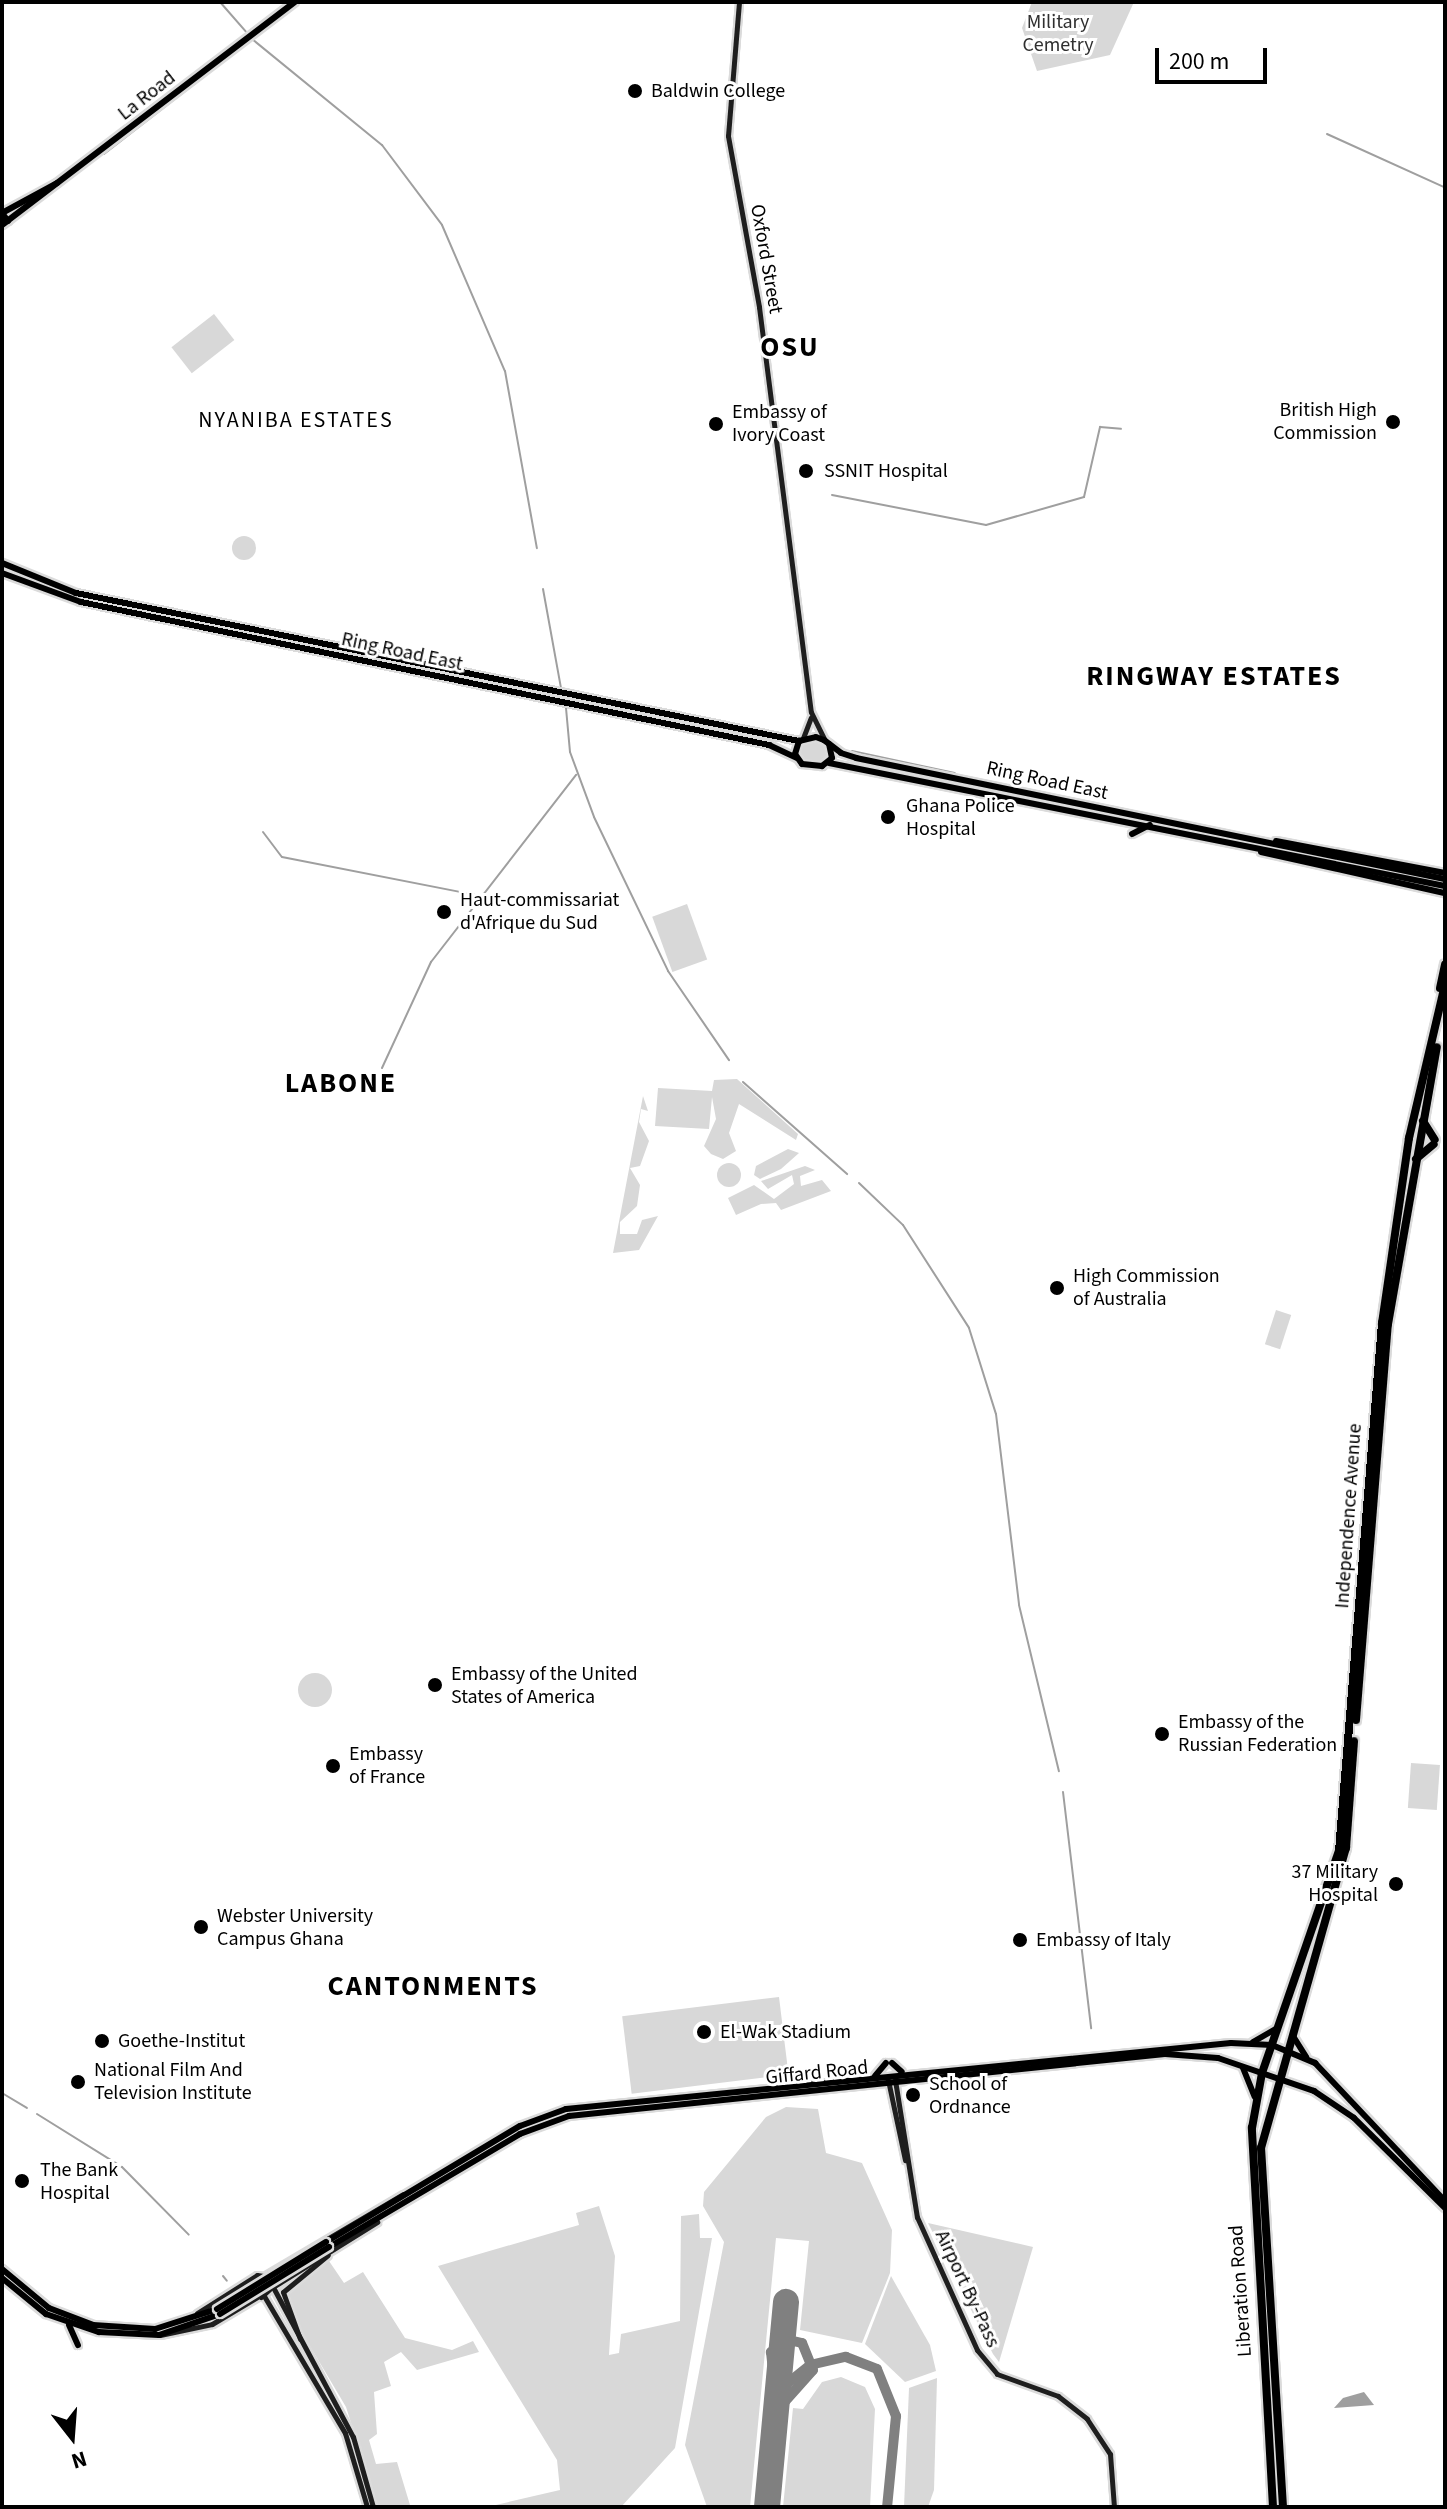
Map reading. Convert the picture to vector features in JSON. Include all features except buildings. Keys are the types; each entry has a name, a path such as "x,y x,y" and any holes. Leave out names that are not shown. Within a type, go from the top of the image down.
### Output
{"highway":[{"path":"1443,1015 1445,965"},
{"name":"Independence Avenue","path":"1280,2078 1346,1848 1387,1338 1422,1117 1443,1015 1445,985"},
{"name":"Independence Avenue","path":"1262,2073 1339,1851 1382,1323 1409,1138 1443,1015"},
{"path":"1415,1159 1434,1142 1422,1117"},
{"name":"Liberation Road","path":"1262,2073 1255,2098 1253,2231 1273,2507"},
{"name":"Liberation Road","path":"1280,2078 1261,2148 1260,2210 1283,2507"}],"main road":[{"name":"La Road","path":"5,223 295,2"},
{"name":"Oxford Street","path":"739,2 728,136 759,307 811,712 826,742"},
{"name":"La Road","path":"2,213 60,181"},
{"path":"2,213 5,223"},
{"name":"Ring Road East","path":"2,563 76,593 769,745 810,767 829,763 900,770 1179,828 1445,893"},
{"name":"Ring Road East","path":"2,573 81,602 494,684 826,742 900,770"},
{"name":"Oxford Street","path":"801,740 811,712"},
{"path":"797,758 801,740"},
{"path":"826,742 829,763"},
{"name":"Ring Road East","path":"1077,806 1124,821 1261,841 1445,876"},
{"path":"1124,821 1132,835 1151,825"},
{"name":"Ring Road East","path":"1261,841 1421,874 1445,876"},
{"name":"Ring Road East","path":"1247,846 1445,886"},
{"path":"1248,2043 1277,2028"},
{"path":"1293,2030 1297,2047 1445,2201"},
{"name":"Giffard Road","path":"157,2332 250,2285 540,2117 581,2106 1248,2043 1272,2045 1315,2063"},
{"name":"Giffard Road","path":"2,2269 71,2320 157,2332 218,2311 520,2134 569,2116 891,2078 1173,2054 1240,2066 1280,2078 1342,2108 1445,2208"},
{"path":"874,2077 889,2063 905,2073"},
{"path":"1240,2066 1255,2098"},
{"name":"Airport By-Pass","path":"891,2078 917,2217 980,2357 997,2374 1064,2399 1087,2419 1110,2454 1114,2507"},
{"path":"1272,2101 1299,2085"},
{"path":"536,2107 540,2117"},
{"name":"Giffard Road","path":"2,2278 69,2325 99,2332 157,2332 212,2324 261,2296 406,2194"},
{"path":"300,2344 283,2292 329,2246"},
{"path":"266,2275 300,2344 353,2437 373,2507"},
{"path":"250,2285 261,2296 345,2433 367,2507"},
{"path":"69,2325 78,2345"},
{"path":"87,2341 99,2332"}],"green space":[{"name":"Military Cemetry","path":"1032,2 1134,2 1110,55 1037,71 1022,28"},
{"path":"214,314 234,340 192,373 171,347"},
{"path":"244,536 252,540 256,548 252,556 244,560 236,556 232,548 236,540"},
{"path":"814,738 824,742 828,752 824,762 814,766 804,762 800,752 804,742"},
{"path":"687,904 707,959 672,972 652,917"},
{"path":"737,1079 798,1134 796,1140 739,1104 729,1133 736,1151 723,1159 711,1154 704,1146 716,1119 712,1097 709,1129 655,1126 658,1088 712,1091 714,1080"},
{"path":"643,1096 648,1111 641,1109 639,1122 649,1141 640,1166 630,1168 640,1185 637,1206 620,1222 620,1234 637,1234 642,1220 658,1216 639,1250 613,1253"},
{"path":"788,1149 799,1153 781,1169 760,1179 754,1175 756,1166"},
{"path":"729,1163 737,1167 741,1175 737,1183 729,1187 721,1183 717,1175 721,1167"},
{"path":"805,1166 815,1170 800,1176 801,1186 822,1180 831,1191 781,1210 776,1203 761,1204 736,1215 728,1198 754,1185 774,1199 794,1184 792,1175 768,1189 761,1181"},
{"path":"1276,1310 1291,1315 1280,1349 1265,1344"},
{"path":"315,1673 327,1678 332,1690 327,1702 315,1707 303,1702 298,1690 303,1678"},
{"path":"1411,1763 1440,1765 1437,1810 1408,1808"},
{"name":"El-Wak Stadium","path":"779,1997 789,2074 632,2094 622,2016"},
{"path":"786,2107 818,2109 826,2153 862,2163 892,2230 890,2273 862,2343 800,2330 809,2241 776,2238 750,2507 707,2507 685,2445 724,2242 703,2206 704,2192 766,2117"},
{"path":"599,2206 615,2256 609,2355 619,2353 621,2334 680,2321 681,2216 699,2214 700,2238 712,2238 675,2448 621,2507 487,2507 560,2490 557,2460 438,2266 579,2225 576,2213"},
{"path":"928,2223 1033,2247 999,2362 993,2354"},
{"path":"329,2261 344,2283 363,2272 405,2338 452,2350 473,2341 479,2352 417,2370 401,2352 384,2362 391,2386 374,2392 377,2434 369,2440 376,2464 397,2462 410,2505 404,2507 378,2507 346,2407 285,2304 287,2289"},
{"path":"891,2276 930,2345 936,2371 905,2382 865,2344"},
{"path":"841,2377 865,2387 875,2409 870,2507 783,2507 793,2408 803,2409 822,2382"},
{"path":"937,2378 934,2490 928,2507 904,2507 909,2388"}],"shaded area":[{"path":"1364,2392 1374,2405 1334,2408 1343,2398"}],"waterway":[{"path":"220,2 248,34"},
{"path":"252,39 382,145 442,225 505,371 537,548"},
{"path":"104,154 251,40"},
{"path":"1327,134 1444,187"},
{"path":"832,495 986,525 1084,497 1100,427 1121,429"},
{"path":"543,589 561,688 711,720"},
{"path":"566,708 570,752 594,817 668,971 729,1060"},
{"path":"852,751 955,773"},
{"path":"382,1068 431,962 576,775"},
{"path":"263,832 282,857 480,896"},
{"path":"743,1082 847,1174"},
{"path":"859,1183 903,1225 969,1328 996,1414 1019,1605 1059,1771"},
{"path":"1063,1792 1091,2028"},
{"path":"2,2093 27,2108"},
{"path":"37,2114 122,2167 189,2235"},
{"path":"223,2276 227,2281"}],"taxiway":[{"path":"773,2438 781,2406 813,2370 802,2343 789,2340 771,2352 776,2399"},
{"path":"775,2413 788,2383 810,2365 846,2357 877,2369 896,2416 887,2507"}],"runway":[{"path":"767,2507 786,2302"}],"place":[{"name":"Baldwin College","path":"635,91"},
{"name":"British High Commission","path":"1393,422"},
{"name":"Embassy of Ivory Coast","path":"716,424"},
{"name":"SSNIT Hospital","path":"806,471"},
{"name":"Ghana Police Hospital","path":"888,817"},
{"name":"Haut-commissariat d'Afrique du Sud","path":"444,912"},
{"name":"High Commission of Australia","path":"1057,1288"},
{"name":"Embassy of the United States of America","path":"435,1685"},
{"name":"Embassy of the Russian Federation","path":"1162,1734"},
{"name":"Embassy of France","path":"333,1766"},
{"name":"37 Military Hospital","path":"1396,1884"},
{"name":"Webster University Campus Ghana","path":"201,1927"},
{"name":"Embassy of Italy","path":"1020,1940"},
{"name":"El-Wak Stadium","path":"704,2032"},
{"name":"Goethe-Institut","path":"102,2041"},
{"name":"National Film And Television Institute","path":"78,2082"},
{"name":"School of Ordnance","path":"913,2095"},
{"name":"The Bank Hospital","path":"22,2181"}],"district":[{"name":"OSU","path":"790,347"},
{"name":"NYANIBA ESTATES","path":"296,421"},
{"name":"RINGWAY ESTATES","path":"1214,676"},
{"name":"LABONE","path":"341,1083"},
{"name":"CANTONMENTS","path":"433,1986"}]}
